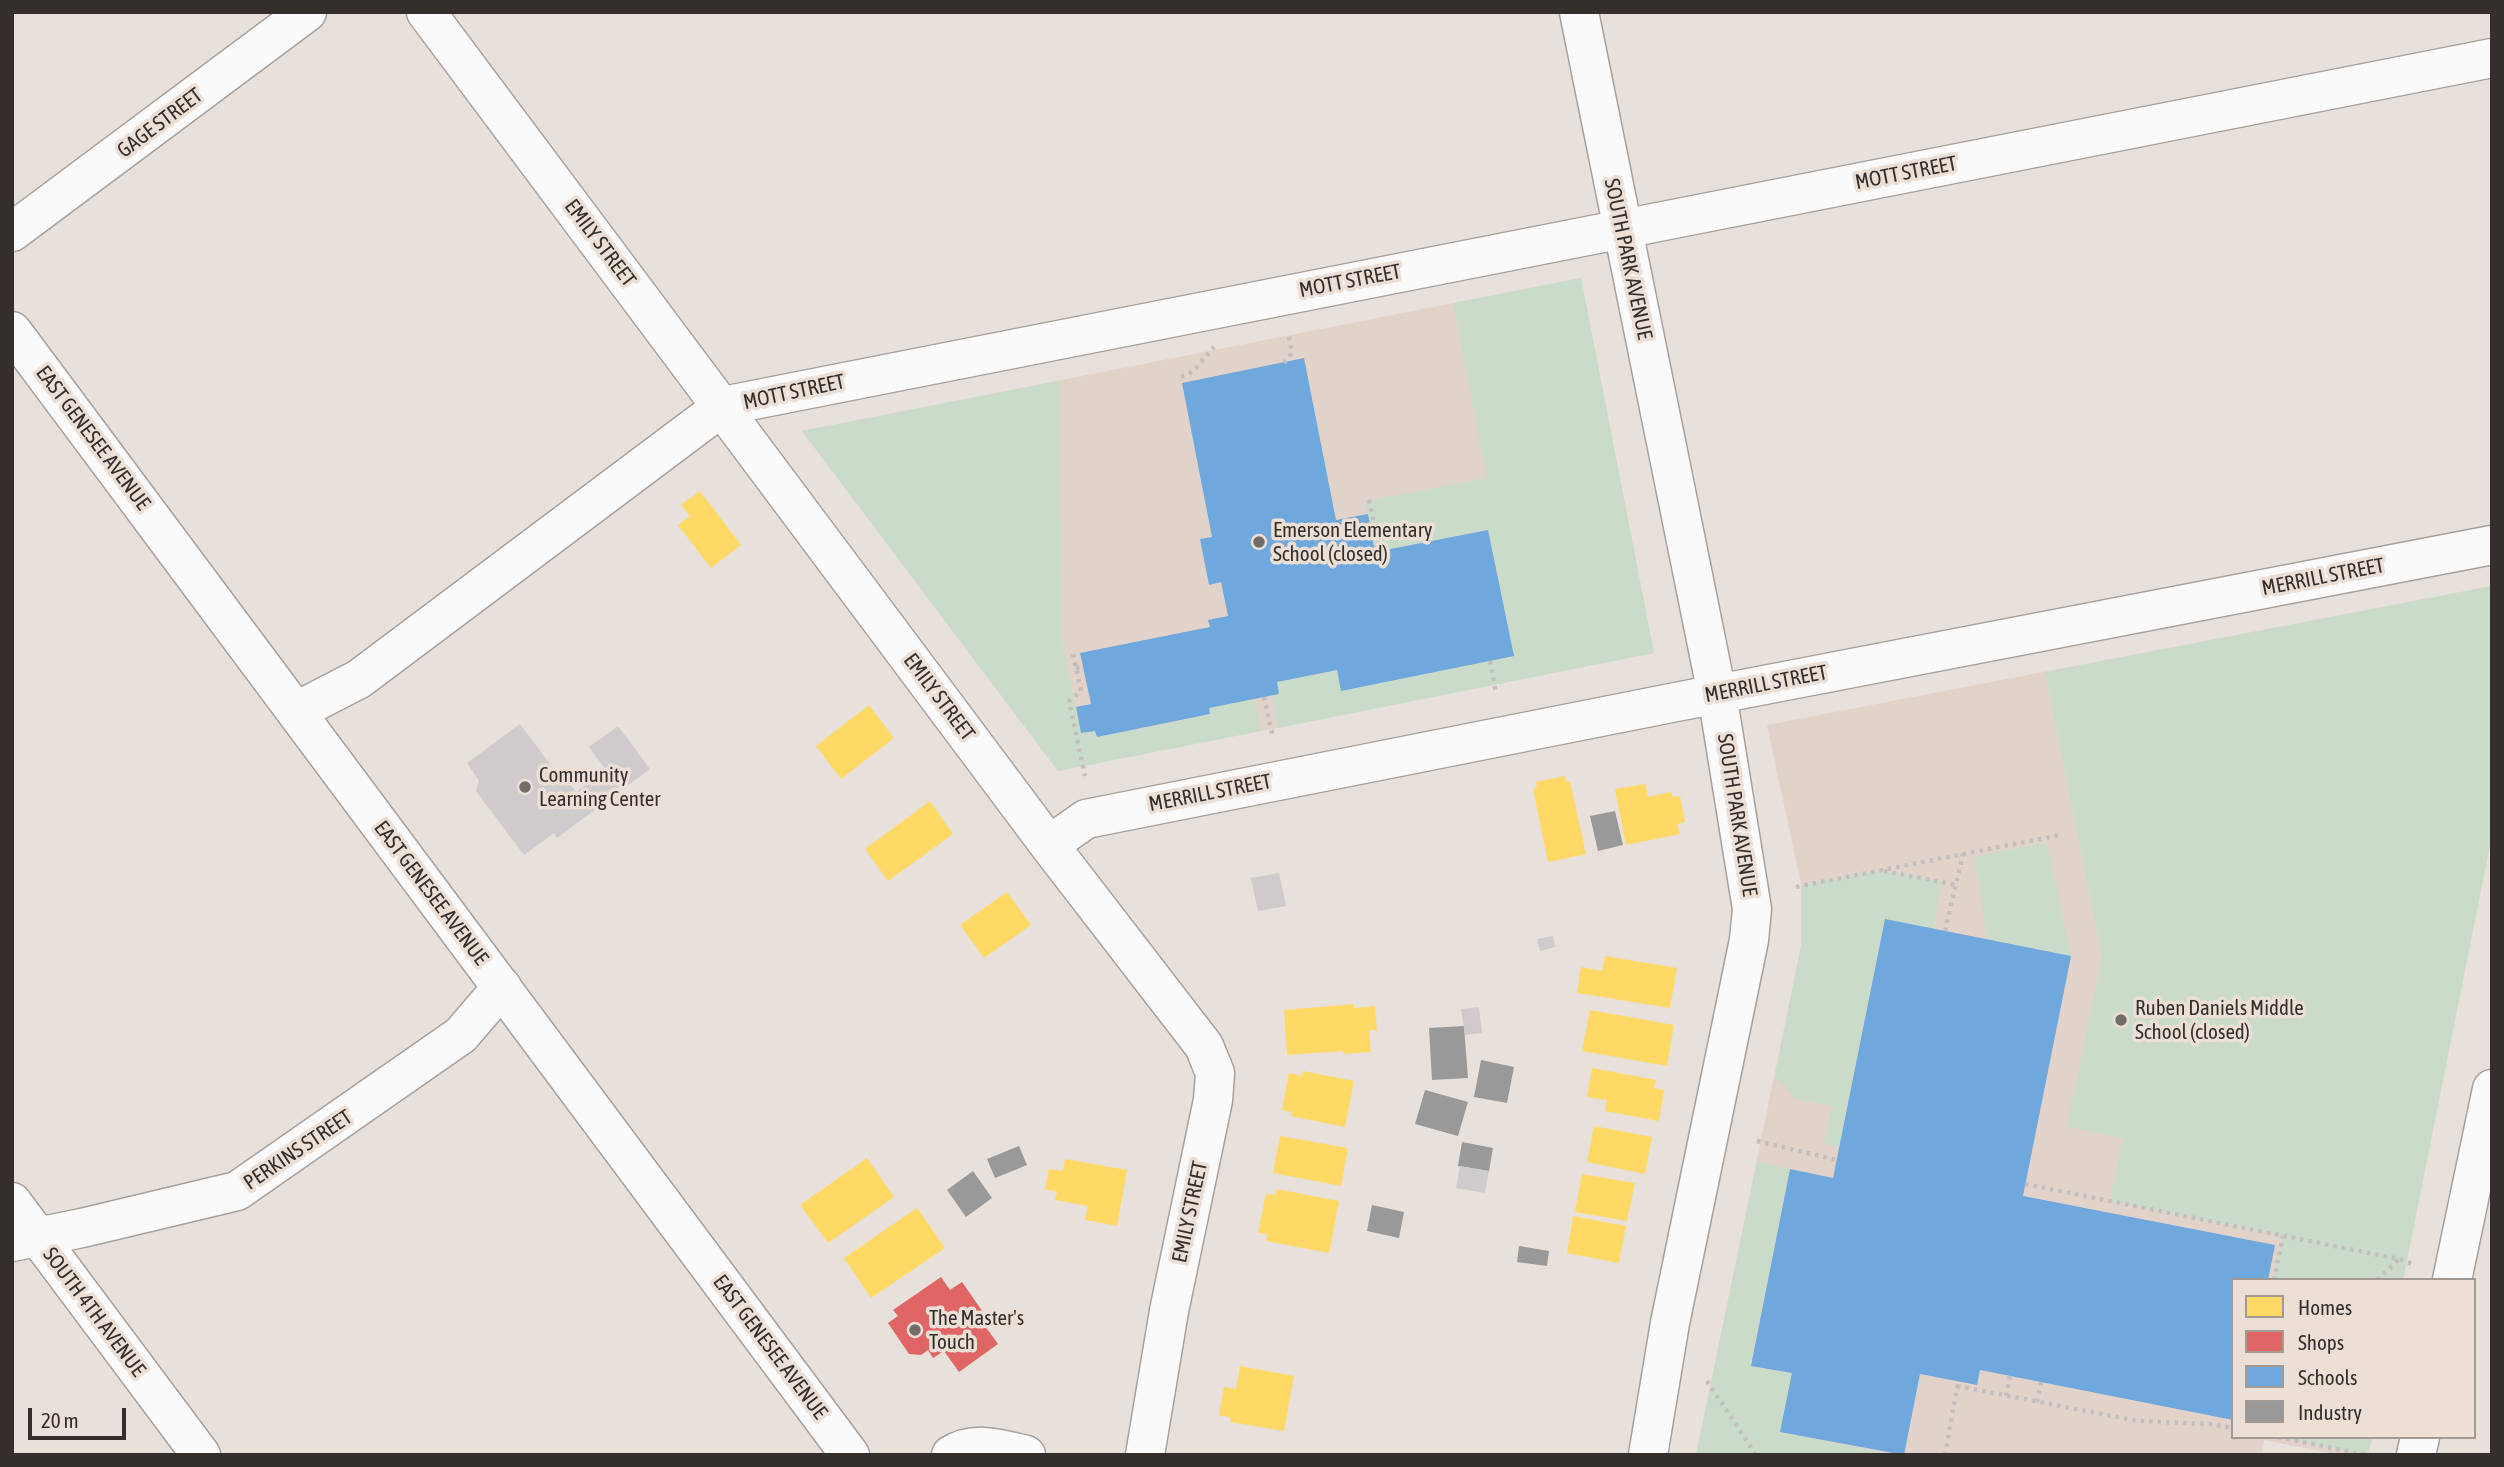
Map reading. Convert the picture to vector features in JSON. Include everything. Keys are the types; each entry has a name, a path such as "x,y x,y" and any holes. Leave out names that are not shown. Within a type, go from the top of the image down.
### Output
{"street":[{"name":"GAGE STREET","path":"12,232 307,12"},
{"name":"EMILY STREET","path":"426,12 1049,845 1204,1046 1215,1073 1213,1100 1170,1311 1145,1455"},
{"name":"SOUTH PARK AVENUE","path":"1579,12 1717,694 1752,909 1749,940 1670,1323 1648,1455"},
{"name":"MOTT STREET","path":"297,711 359,679 723,407 2492,58"},
{"name":"EAST GENESEE AVENUE","path":"12,331 850,1455"},
{"name":"MERRILL STREET","path":"1049,845 1086,818 2492,545"},
{"name":"PERKINS STREET","path":"25,1239 237,1191 461,1035 502,987"},
{"path":"2453,1278 2477,1238 2492,1089"},
{"name":"SOUTH 4TH AVENUE","path":"12,1202 25,1239 201,1455"},
{"path":"951,1455 960,1450 983,1446 1026,1455"}],"path":[{"path":"1284,363 1292,353 1287,332"},
{"path":"1181,377 1192,372 1214,347"},
{"path":"1369,500 1378,547 1374,548"},
{"path":"1073,654 1081,691 1069,701 1085,776"},
{"path":"1490,661 1496,693"},
{"path":"1076,668 1083,667"},
{"path":"1264,697 1273,738"},
{"path":"1796,887 2060,835"},
{"path":"1945,931 1963,853"},
{"path":"1880,870 1956,885"},
{"path":"1757,1141 1837,1160"},
{"path":"2025,1184 2399,1259 2416,1265"},
{"path":"2274,1278 2283,1236"},
{"path":"2380,1278 2399,1259"},
{"path":"2007,1396 2010,1376"},
{"path":"1707,1381 1756,1455"},
{"path":"2037,1402 2041,1382"},
{"path":"1945,1455 1958,1384 2138,1421 2210,1424 2231,1428"},
{"path":"2288,1439 2366,1455"}],"shaded area":[{"name":"Emerson Elementary School (closed)","path":"1581,278 1654,653 1058,771 802,431"},
{"name":"Ruben Daniels Middle School (closed)","path":"2492,586 2492,835 2403,1278 2231,1278 2231,1439 2372,1439 2368,1455 2341,1455 2264,1440 2261,1455 1696,1455 1801,946 1801,884 1767,725"}],"green space":[{"path":"1581,278 1654,653 1278,728 1272,696 1279,694 1277,682 1337,670 1514,656 1488,530 1375,552 1365,501 1487,478 1453,303"},
{"path":"1059,381 1062,640 1081,733 1095,731 1097,737 1209,715 1209,708 1255,699 1261,731 1058,771 802,431"},
{"path":"2492,586 2492,835 2403,1278 2274,1278 2283,1236 2110,1201 2123,1138 2067,1127 2102,957 2045,672"},
{"path":"2047,843 2071,956 1987,939 1975,856"},
{"path":"1880,870 1942,882 1933,929 1885,919 1840,1147 1824,1144 1832,1106 1796,1099 1775,1076 1801,946 1802,885"},
{"path":"1757,1162 1790,1169 1751,1365 1792,1373 1781,1432 1895,1455 1696,1455"},
{"path":"2288,1439 2372,1439 2366,1455"}],"building: Homes":[{"path":"700,491 741,545 711,568 678,525 690,516 681,505"},
{"path":"869,705 894,738 841,779 816,746"},
{"path":"1565,776 1566,782 1570,781 1586,854 1548,862 1533,789 1537,788 1536,782"},
{"path":"1645,784 1648,797 1671,792 1673,797 1680,796 1685,822 1677,824 1680,834 1626,845 1615,789"},
{"path":"930,801 953,834 888,881 865,849"},
{"path":"1007,892 1031,925 984,958 960,925"},
{"path":"1605,956 1677,968 1670,1008 1577,993 1581,967 1602,971"},
{"path":"1354,1004 1354,1008 1375,1006 1377,1030 1369,1030 1371,1052 1287,1055 1284,1010"},
{"path":"1590,1010 1674,1025 1667,1066 1582,1051"},
{"path":"1592,1068 1656,1080 1654,1088 1664,1090 1659,1121 1605,1111 1607,1100 1587,1097"},
{"path":"1303,1071 1354,1081 1345,1127 1291,1116 1292,1112 1282,1110 1289,1073 1302,1076"},
{"path":"1594,1126 1652,1137 1645,1174 1587,1162"},
{"path":"1280,1136 1348,1148 1341,1186 1273,1173"},
{"path":"867,1158 894,1197 828,1243 800,1205"},
{"path":"1065,1159 1127,1170 1117,1226 1085,1220 1088,1206 1055,1200 1057,1192 1045,1189 1049,1169 1063,1171"},
{"path":"1582,1174 1635,1183 1627,1221 1575,1212"},
{"path":"1277,1189 1339,1201 1329,1253 1266,1241 1268,1234 1258,1233 1266,1194 1275,1195"},
{"path":"917,1208 945,1248 871,1298 844,1258"},
{"path":"1573,1216 1626,1226 1619,1263 1567,1253"},
{"path":"1240,1366 1294,1376 1284,1431 1230,1422 1231,1418 1219,1415 1224,1387 1236,1389"}],"building: Shops":[{"path":"941,1277 950,1290 962,1282 985,1315 980,1319 998,1344 959,1372 944,1351 933,1358 928,1350 921,1355 909,1354 888,1323 898,1316 893,1310"}],"building: Schools":[{"path":"1304,358 1336,520 1368,514 1375,552 1488,530 1514,656 1341,691 1337,670 1277,682 1279,694 1209,708 1210,714 1097,737 1095,731 1081,733 1076,707 1091,704 1080,653 1210,627 1208,620 1228,616 1221,582 1209,585 1200,539 1212,537 1182,383"},
{"path":"1885,919 2071,956 2023,1196 2275,1245 2268,1278 2231,1278 2231,1420 1980,1370 1977,1385 1920,1374 1904,1455 1780,1432 1792,1373 1751,1366 1790,1169 1833,1178"}],"building: Industry":[{"path":"1615,811 1623,845 1598,851 1590,816"},
{"path":"1464,1026 1468,1078 1432,1080 1429,1028"},
{"path":"1481,1060 1514,1067 1507,1103 1474,1097"},
{"path":"1425,1090 1468,1102 1458,1136 1415,1124"},
{"path":"1462,1142 1493,1148 1489,1171 1458,1166"},
{"path":"1019,1146 1027,1165 995,1178 987,1159"},
{"path":"973,1171 992,1198 966,1217 947,1190"},
{"path":"1372,1205 1404,1212 1399,1238 1367,1231"},
{"path":"1519,1246 1549,1251 1547,1266 1517,1262"}],"building: Other":[{"name":"Community Learning Center","path":"520,724 565,784 568,782 576,792 606,770 589,747 618,726 650,769 557,838 554,833 524,855 476,791 479,781 467,763"},
{"path":"1279,873 1286,906 1258,911 1251,878"},
{"path":"1553,936 1555,947 1540,951 1537,939"},
{"path":"1479,1007 1482,1033 1465,1035 1461,1009"},
{"path":"1460,1166 1489,1171 1485,1193 1456,1188"}],"place":[{"name":"Emerson Elementary School (closed)","path":"1259,542"},
{"name":"Community Learning Center","path":"525,787"},
{"name":"Ruben Daniels Middle School (closed)","path":"2121,1020"},
{"name":"The Master's Touch","path":"915,1330"}]}
